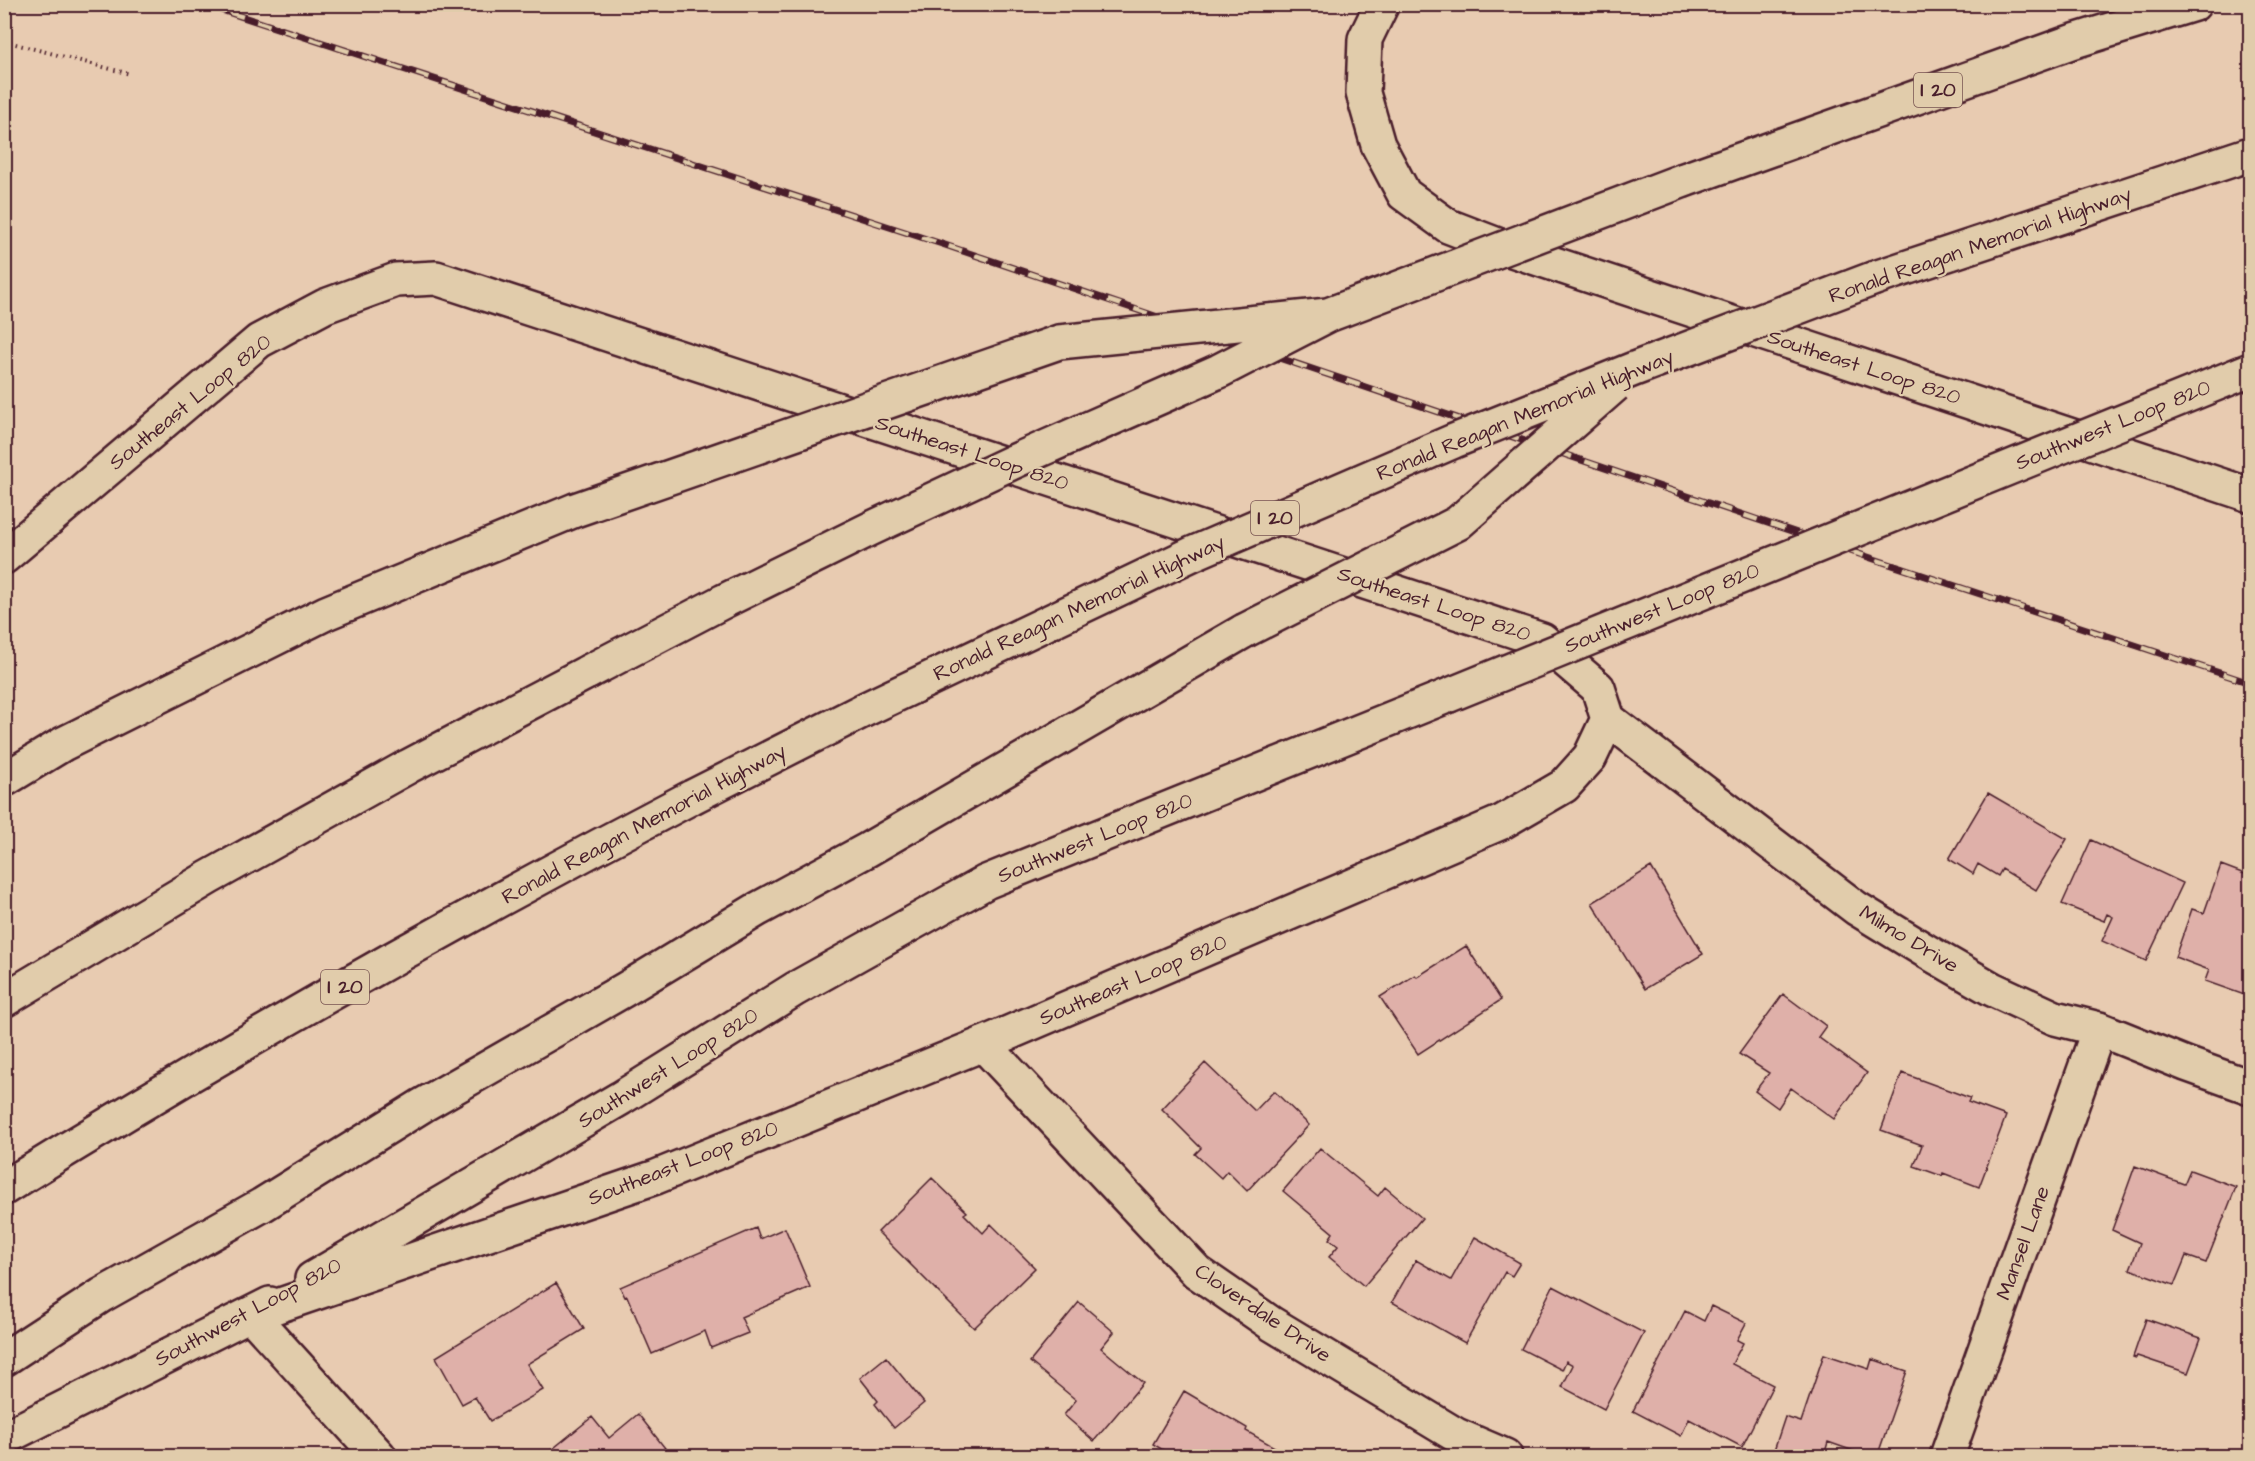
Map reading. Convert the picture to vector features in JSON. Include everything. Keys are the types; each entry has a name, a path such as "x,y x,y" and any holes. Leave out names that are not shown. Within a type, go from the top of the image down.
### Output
{"main road":[{"name":"Southeast Loop 820","path":"1383,4 1365,39 1364,93 1378,145 1404,194 1449,226 1500,246 2250,495"},
{"name":"I 20","path":"4,1000 218,872 409,766 724,601 1015,461 1219,371 1328,315 1684,180 2071,42 2194,4"},
{"name":"Ronald Reagan Memorial Highway","path":"4,1188 131,1109 553,870 876,704 1192,554 1454,441 1634,369 1875,279 2250,154"},
{"name":"Southeast Loop 820","path":"4,556 259,341 325,306 365,291 396,280 436,278 1542,640 1598,688 1608,719 1590,757 1564,786 1502,822 983,1044 656,1177 251,1315"},
{"path":"4,780 63,744 326,613 575,510 1059,342 1328,315"},
{"path":"4,1359 102,1295 262,1205 423,1106 624,990 758,909 867,850 1245,631 1458,523 1634,369"},
{"name":"Southwest Loop 820","path":"4,1438 251,1315 621,1098 795,989 986,882 2250,370"},
{"name":"Milmo Drive","path":"1608,719 1856,908 1992,989 2055,1018 2100,1029 2250,1087"},
{"name":"Mansel Lane","path":"1947,1456 2100,1029"},
{"name":"Cloverdale Drive","path":"983,1044 1197,1272 1272,1323 1456,1435 1505,1456"},
{"path":"251,1315 379,1456"}],"path":[{"path":"4,41 130,74"}],"building":[{"path":"1988,793 2067,839 2036,890 2002,869 1998,876 1978,864 1973,874 1949,859"},
{"path":"2091,840 2183,883 2146,961 2102,941 2113,917 2107,914 2104,921 2062,904"},
{"path":"2221,865 2250,876 2250,997 2205,981 2209,970 2175,957 2192,909 2204,913"},
{"path":"1651,867 1703,954 1645,989 1592,903"},
{"path":"1466,946 1501,1000 1418,1054 1380,997"},
{"path":"1783,994 1826,1026 1818,1037 1867,1073 1834,1119 1791,1088 1778,1108 1755,1091 1769,1073 1739,1054"},
{"path":"1205,1063 1255,1111 1274,1091 1309,1125 1247,1191 1227,1171 1221,1178 1195,1154 1201,1148 1162,1109"},
{"path":"1902,1073 1970,1098 1968,1102 2006,1116 1979,1187 1943,1173 1942,1176 1914,1166 1922,1145 1881,1130"},
{"path":"1320,1148 1378,1196 1385,1187 1422,1218 1364,1286 1329,1257 1338,1246 1329,1239 1333,1233 1283,1191"},
{"path":"2135,1166 2184,1184 2190,1170 2236,1187 2206,1263 2186,1256 2174,1285 2130,1269 2140,1243 2112,1230"},
{"path":"932,1178 967,1212 964,1214 983,1233 991,1224 1035,1268 974,1328 878,1232"},
{"path":"756,1228 760,1239 785,1228 810,1287 741,1317 748,1333 711,1348 705,1331 652,1354 627,1296 625,1297 620,1287"},
{"path":"1475,1237 1520,1263 1512,1276 1505,1272 1465,1343 1392,1302 1416,1260 1451,1280"},
{"path":"556,1283 584,1329 527,1364 543,1390 490,1421 475,1397 462,1404 436,1357"},
{"path":"1553,1286 1644,1333 1604,1409 1562,1387 1573,1365 1566,1361 1562,1370 1521,1349"},
{"path":"1079,1302 1114,1332 1101,1348 1143,1383 1094,1441 1064,1415 1076,1400 1030,1362"},
{"path":"1711,1306 1746,1323 1737,1340 1743,1343 1732,1364 1773,1385 1742,1447 1689,1419 1681,1436 1633,1411 1685,1311 1704,1321"},
{"path":"2146,1319 2201,1338 2188,1373 2137,1356 2133,1357"},
{"path":"1824,1354 1869,1369 1872,1359 1907,1371 1878,1454 1863,1450 1862,1454 1828,1442 1824,1456 1772,1456 1785,1417 1801,1422"},
{"path":"886,1357 924,1403 894,1428 875,1404 878,1401 860,1378"},
{"path":"1184,1391 1278,1449 1274,1456 1173,1456 1153,1444"},
{"path":"638,1414 665,1448 654,1456 544,1456 592,1417 609,1438"}],"railway":[{"path":"203,4 945,245 1877,560 2250,683"}]}
